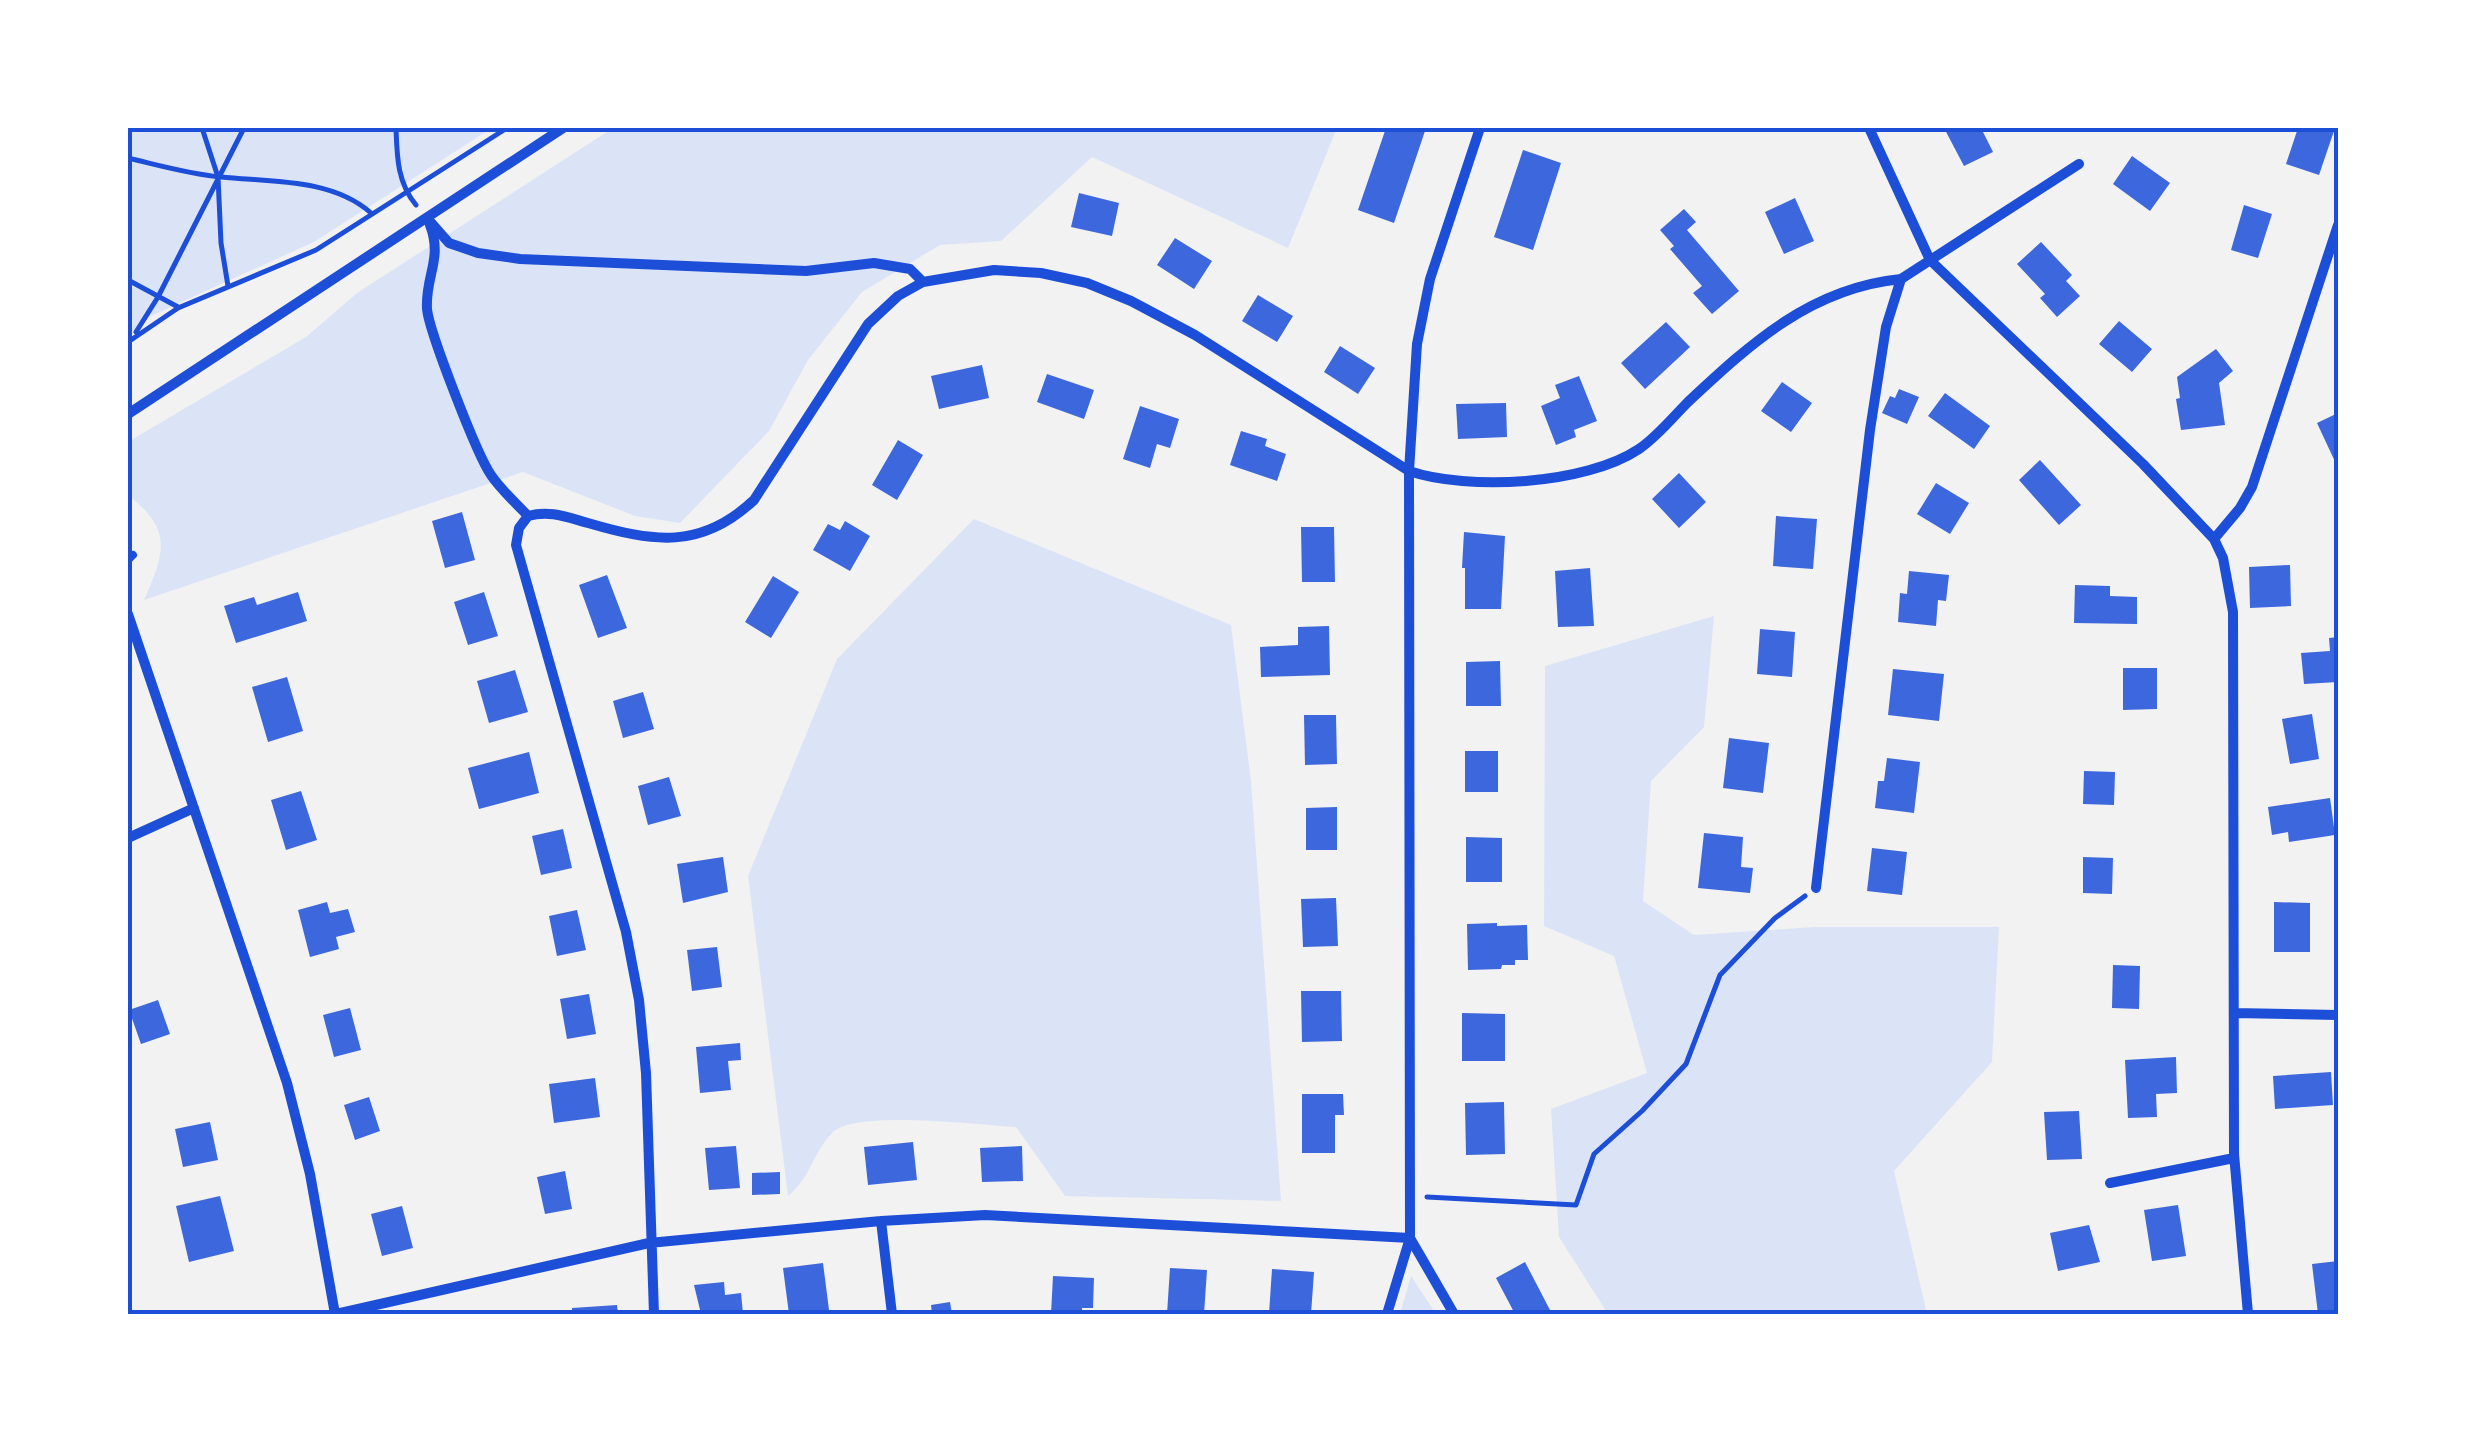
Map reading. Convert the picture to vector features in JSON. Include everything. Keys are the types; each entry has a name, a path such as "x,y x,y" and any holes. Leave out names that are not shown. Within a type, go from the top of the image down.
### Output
{"street":[{"path":"128,414 563,128"},
{"path":"1387,1314 1410,1238 1409,472 1417,344 1430,279 1480,128"},
{"path":"1868,128 1930,260 2143,464 2214,539 2223,558 2232,612 2234,1158 2248,1314"},
{"path":"654,1314 646,1073 639,1000 626,932 516,546 519,528 528,516 546,511 624,534 669,540 696,536 733,520 754,500 868,324 898,296 922,282 994,270 1042,272 1087,283 1131,301 1195,335 1409,472 1436,480 1546,481 1592,469 1638,450 1770,328 1836,294 1901,279 2079,164"},
{"path":"427,218 449,243 478,253 520,259 806,270 874,263 910,269 922,282"},
{"path":"427,218 438,245 427,309 435,335 480,454 492,477 528,516"},
{"path":"2214,539 2240,508 2252,486 2338,224"},
{"path":"1816,888 1870,430 1886,328 1901,279"},
{"path":"128,614 288,1083 310,1174 336,1314 649,1244 880,1221 985,1215 1410,1238"},
{"path":"128,838 194,808"},
{"path":"2234,1013 2338,1016"},
{"path":"2110,1183 2234,1158"},
{"path":"880,1221 892,1314"},
{"path":"1410,1238 1454,1314"}],"path":[{"path":"202,128 218,177 228,288"},
{"path":"134,336 244,128"},
{"path":"396,128 397,161 405,192 427,218"},
{"path":"128,342 178,308 316,250 507,128"},
{"path":"128,158 218,177 292,182 359,202 371,213"},
{"path":"128,280 178,308"},
{"path":"1409,1196 1576,1205 1594,1154 1686,1064 1720,975 1775,918 1816,888"}],"shaded area":[{"path":"128,128 492,128 314,242 149,317 128,335"},
{"path":"613,128 1337,128 1288,248 1092,157 1001,241 940,245 862,292 808,360 769,431 680,523 635,516 523,472 144,600 161,545 154,522 131,498 131,440 306,337 357,293"},
{"path":"974,519 1231,625 1251,781 1281,1201 1065,1196 1016,1127 919,1120 865,1122 832,1133 788,1196 748,876 837,659"},
{"path":"1714,616 1704,727 1651,781 1643,901 1694,935 1814,927 1999,927 1992,1062 1894,1171 1927,1314 1608,1314 1559,1237 1551,1109 1647,1073 1614,956 1544,926 1545,666"},
{"path":"1411,1276 1436,1314 1400,1314"}],"building":[{"path":"1386,128 1426,128 1394,223 1358,210"},
{"path":"1944,128 1981,128 1993,152 1964,166"},
{"path":"2298,128 2335,128 2319,175 2286,164"},
{"path":"1523,150 1561,163 1533,250 1494,237"},
{"path":"2132,156 2170,183 2150,211 2113,184"},
{"path":"1079,193 1119,203 1112,236 1071,227"},
{"path":"1795,198 1814,241 1784,254 1765,212"},
{"path":"2244,205 2272,214 2258,258 2231,250"},
{"path":"1684,209 1696,222 1687,230 1739,291 1712,314 1693,293 1702,286 1670,249 1674,246 1660,230"},
{"path":"1175,238 1212,261 1194,289 1157,265"},
{"path":"2041,242 2072,275 2066,281 2080,296 2057,317 2040,298 2045,294 2017,264"},
{"path":"1258,295 1293,316 1277,342 1242,321"},
{"path":"2119,321 2152,349 2132,372 2099,344"},
{"path":"1666,322 1690,347 1645,389 1621,363"},
{"path":"1340,346 1375,368 1358,394 1324,372"},
{"path":"2216,349 2233,371 2219,383 2225,425 2181,430 2177,377"},
{"path":"982,365 989,398 939,409 931,376"},
{"path":"1047,374 1094,390 1084,419 1037,402"},
{"path":"1579,376 1597,421 1574,430 1576,437 1556,445 1541,406 1560,398 1555,385"},
{"path":"1782,382 1812,403 1791,432 1761,411"},
{"path":"1899,389 1919,397 1907,424 1882,413 1890,396 1895,398"},
{"path":"1945,393 1990,426 1974,449 1928,416"},
{"path":"1506,403 1507,437 1458,439 1456,404"},
{"path":"1140,406 1179,419 1170,448 1157,444 1150,468 1123,459"},
{"path":"2338,413 2338,468 2317,423"},
{"path":"1241,431 1267,439 1265,446 1286,454 1277,481 1230,465"},
{"path":"898,440 923,455 897,500 872,485"},
{"path":"2040,460 2081,505 2059,525 2019,480"},
{"path":"1679,473 1706,502 1679,528 1652,499"},
{"path":"1936,483 1969,503 1950,534 1917,514"},
{"path":"462,512 475,560 445,568 432,521"},
{"path":"1776,516 1817,519 1813,569 1773,566"},
{"path":"845,521 870,536 850,571 813,550 828,524 840,530"},
{"path":"1301,527 1334,527 1335,582 1302,582"},
{"path":"1464,532 1505,536 1501,609 1465,609"},
{"path":"2290,565 2291,606 2250,608 2249,567"},
{"path":"1590,568 1594,626 1558,627 1555,571"},
{"path":"1909,571 1949,575 1946,601 1938,600 1936,626 1898,622 1900,593 1907,594"},
{"path":"607,575 627,628 598,638 579,585"},
{"path":"773,576 799,592 771,638 745,622"},
{"path":"2075,585 2110,586 2110,596 2137,597 2137,624 2074,623"},
{"path":"298,592 307,621 236,643 224,606 254,597 257,605"},
{"path":"484,592 498,636 468,645 454,602"},
{"path":"1329,626 1330,675 1261,677 1260,647 1298,645 1298,627"},
{"path":"1760,629 1795,632 1792,677 1757,674"},
{"path":"2338,637 2338,682 2304,684 2301,653 2330,651 2329,638"},
{"path":"1500,661 1501,706 1466,706 1466,662"},
{"path":"2123,668 2157,668 2157,709 2123,710"},
{"path":"1893,669 1944,674 1939,721 1888,715"},
{"path":"515,670 528,712 489,723 477,681"},
{"path":"287,677 303,731 268,742 252,687"},
{"path":"643,692 654,729 623,738 613,701"},
{"path":"2312,714 2319,759 2290,764 2282,719"},
{"path":"1304,715 1336,715 1337,764 1305,765"},
{"path":"1729,738 1769,743 1763,793 1723,788"},
{"path":"1465,751 1498,751 1498,792 1465,792"},
{"path":"529,752 539,793 479,809 468,768"},
{"path":"1887,758 1920,762 1914,813 1875,808 1878,781 1884,781"},
{"path":"2084,771 2115,772 2114,805 2083,804"},
{"path":"669,777 681,816 648,825 638,786"},
{"path":"301,791 317,840 286,850 271,800"},
{"path":"2330,798 2335,835 2289,842 2288,832 2272,835 2268,807"},
{"path":"1337,807 1337,850 1306,850 1306,808"},
{"path":"563,829 572,868 541,875 532,836"},
{"path":"1704,833 1743,837 1741,867 1753,868 1750,893 1698,888"},
{"path":"1466,837 1502,838 1502,882 1466,882"},
{"path":"1872,848 1907,852 1902,895 1867,891"},
{"path":"723,857 728,892 683,903 677,864"},
{"path":"2083,857 2113,858 2112,894 2083,893"},
{"path":"1336,898 1338,946 1303,947 1301,899"},
{"path":"327,902 330,913 348,909 355,932 336,937 339,949 310,957 298,910"},
{"path":"2274,902 2310,903 2310,952 2274,952"},
{"path":"577,910 586,950 557,956 549,916"},
{"path":"1467,924 1527,925 1528,960 1515,960 1515,965 1502,965 1501,969 1468,970"},
{"path":"717,947 722,987 692,991 687,950"},
{"path":"2113,965 2140,966 2139,1009 2112,1008"},
{"path":"1301,991 1341,991 1342,1041 1302,1042"},
{"path":"589,994 596,1034 567,1039 560,999"},
{"path":"158,1000 170,1034 141,1044 129,1010"},
{"path":"350,1008 361,1050 334,1057 323,1015"},
{"path":"1462,1013 1505,1014 1505,1061 1462,1061"},
{"path":"740,1043 741,1060 728,1061 731,1090 700,1093 696,1047"},
{"path":"2176,1057 2177,1093 2156,1094 2157,1117 2128,1118 2125,1060"},
{"path":"2331,1072 2333,1105 2275,1109 2273,1076"},
{"path":"595,1078 600,1117 554,1123 549,1084"},
{"path":"1302,1094 1343,1094 1344,1115 1335,1115 1335,1153 1302,1153"},
{"path":"369,1097 380,1131 355,1140 344,1105"},
{"path":"1504,1102 1505,1154 1466,1155 1465,1103"},
{"path":"2079,1111 2082,1159 2047,1160 2044,1112"},
{"path":"210,1122 218,1160 183,1167 175,1129"},
{"path":"913,1142 917,1180 868,1185 864,1147"},
{"path":"736,1146 740,1188 709,1190 705,1148"},
{"path":"1022,1146 1023,1181 982,1182 980,1148"},
{"path":"565,1171 572,1209 545,1214 537,1177"},
{"path":"780,1172 780,1194 752,1195 752,1173"},
{"path":"220,1196 234,1251 189,1262 176,1206"},
{"path":"2178,1205 2186,1256 2152,1261 2144,1210"},
{"path":"402,1206 413,1248 382,1256 371,1214"},
{"path":"2089,1225 2100,1262 2058,1271 2050,1233"},
{"path":"2338,1261 2338,1314 2318,1314 2312,1264"},
{"path":"1525,1262 1550,1310 1542,1314 1515,1314 1496,1278"},
{"path":"823,1263 829,1310 789,1314 783,1268"},
{"path":"1170,1268 1207,1270 1204,1314 1167,1314"},
{"path":"1272,1269 1314,1272 1311,1314 1269,1314"},
{"path":"1053,1276 1094,1278 1093,1308 1082,1308 1082,1314 1051,1314"},
{"path":"724,1282 725,1295 741,1293 743,1314 701,1314 694,1285"},
{"path":"950,1302 952,1314 932,1314 931,1305"},
{"path":"617,1305 618,1314 572,1314 572,1308"}]}
